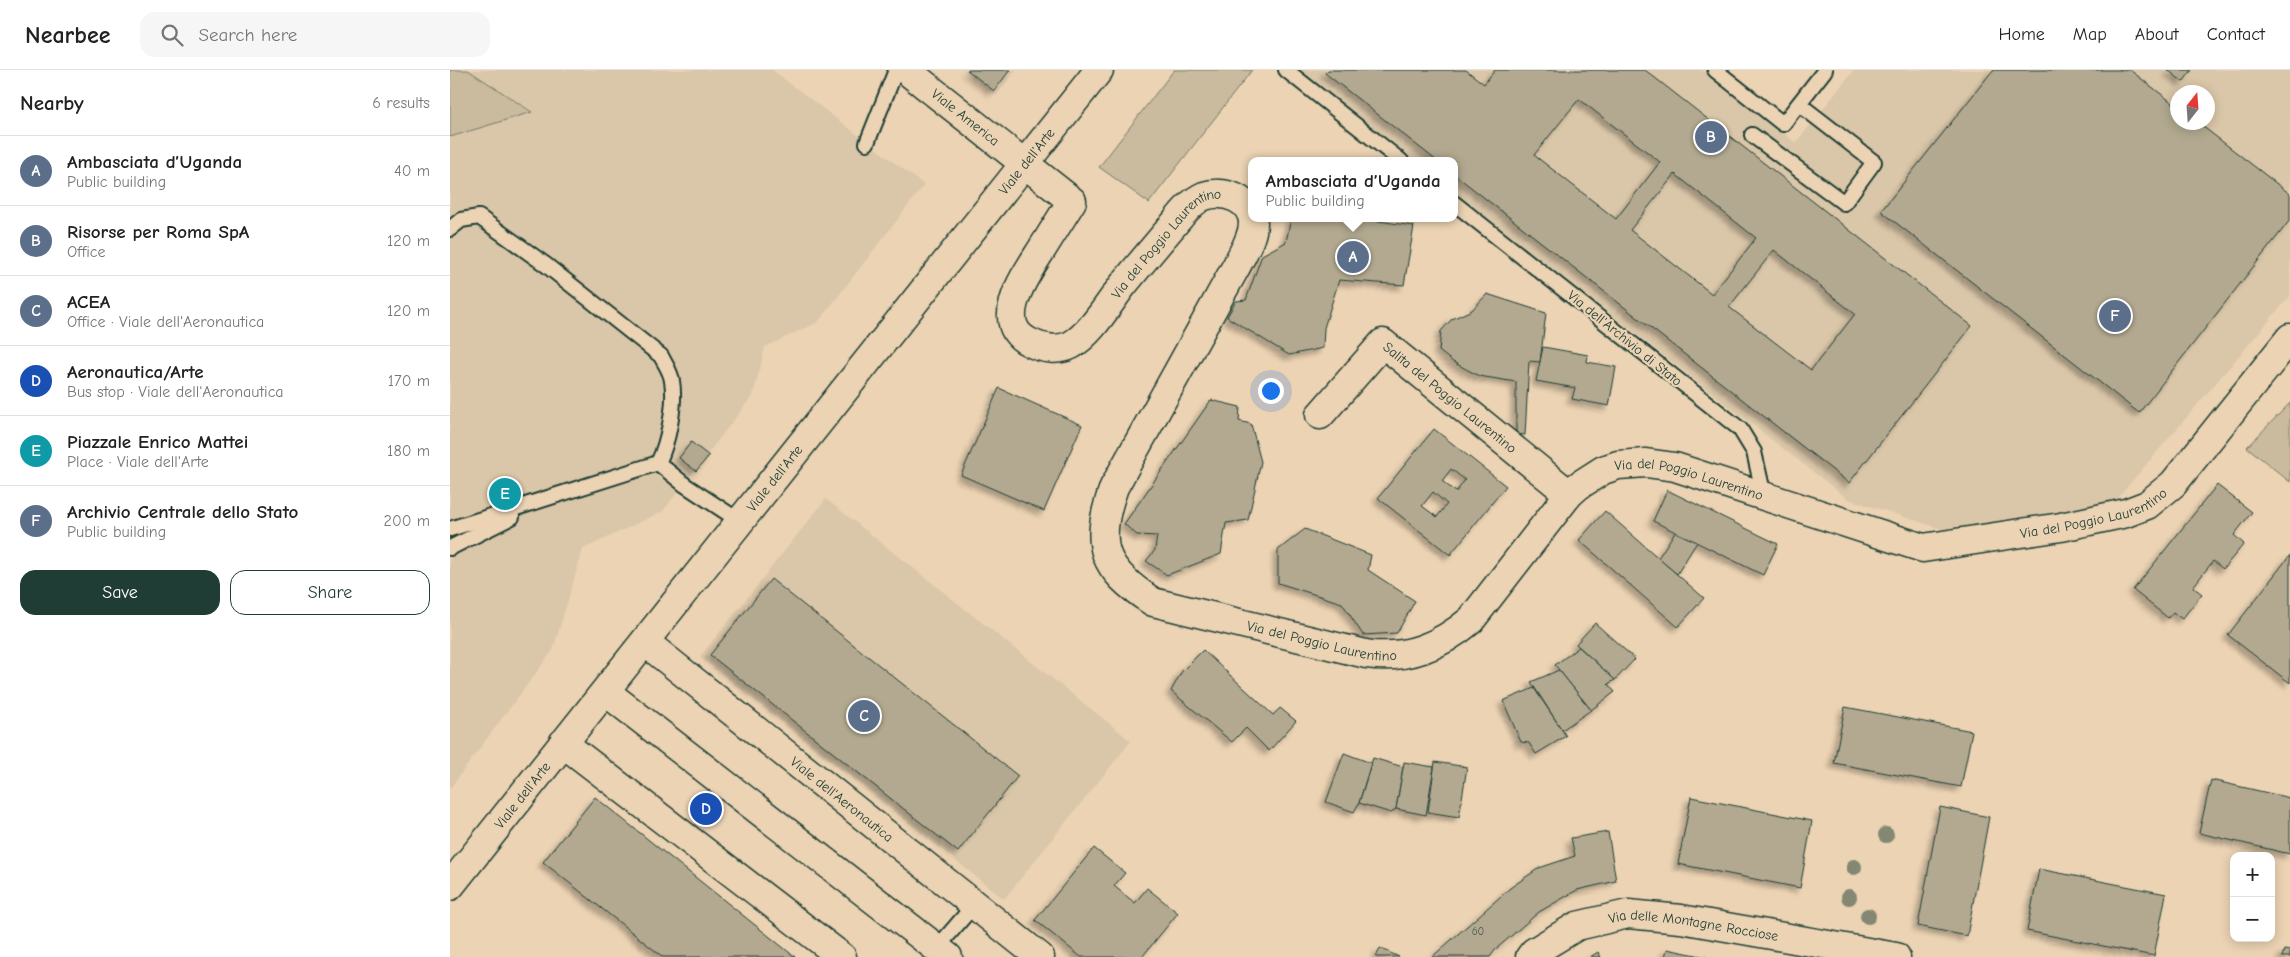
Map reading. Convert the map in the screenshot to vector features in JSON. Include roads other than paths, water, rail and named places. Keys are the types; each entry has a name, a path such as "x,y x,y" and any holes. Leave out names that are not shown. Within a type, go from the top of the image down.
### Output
{"street":[{"name":"Viale America","path":"906,70 1025,164"},
{"name":"Viale dell'Arte","path":"450,886 1099,70"},
{"name":"Via del Poggio Laurentino","path":"1025,164 1072,201 1021,283 1013,301 1012,317 1016,329 1025,340 1040,348 1058,349 1071,345 1085,334 1144,259 1194,202 1214,194 1225,195 1236,197 1248,209"},
{"name":"Via del Poggio Laurentino","path":"1251,222 1252,230 1244,252 1114,487 1105,511 1106,552 1114,571 1130,588 1153,602 1366,654 1393,656 1419,651 1452,636 1471,620 1569,494 1603,470 1631,463 1675,467 1924,548 2061,527 2126,513 2147,505 2173,484 2286,352"},
{"name":"Salita del Poggio Laurentino","path":"1320,415 1383,344 1569,494"},
{"name":"Viale dell'Aeronautica","path":"645,642 1040,957"},
{"path":"606,692 938,954"},
{"path":"563,742 842,957"},
{"name":"Via delle Montagne Rocciose","path":"1530,957 1534,952 1577,926 1628,914 1680,919 1896,957"}],"lane":[{"path":"867,143 896,70"},
{"path":"1286,70 1396,157"},
{"path":"1715,70 1783,124 1825,70"},
{"path":"1752,135 1844,203 1874,162 1799,104"},
{"name":"Via dell'Archivio di Stato","path":"1458,206 1740,429 1754,452 1764,496"},
{"path":"450,229 461,220 480,217 546,265 661,356 671,376 673,401 666,441 658,463"},
{"path":"658,463 685,485 741,522"},
{"path":"450,529 658,463"},
{"path":"450,548 539,502"},
{"path":"938,954 974,905"}],"place":[{"name":"Risorse per Roma SpA","path":"1711,137"},
{"name":"Ambasciata d’Uganda","path":"1353,257"},
{"name":"Archivio Centrale dello Stato","path":"2115,316"},
{"name":"Piazzale Enrico Mattei","path":"505,494"},
{"name":"ACEA","path":"864,716"},
{"name":"Aeronautica/Arte","path":"706,809"}]}
